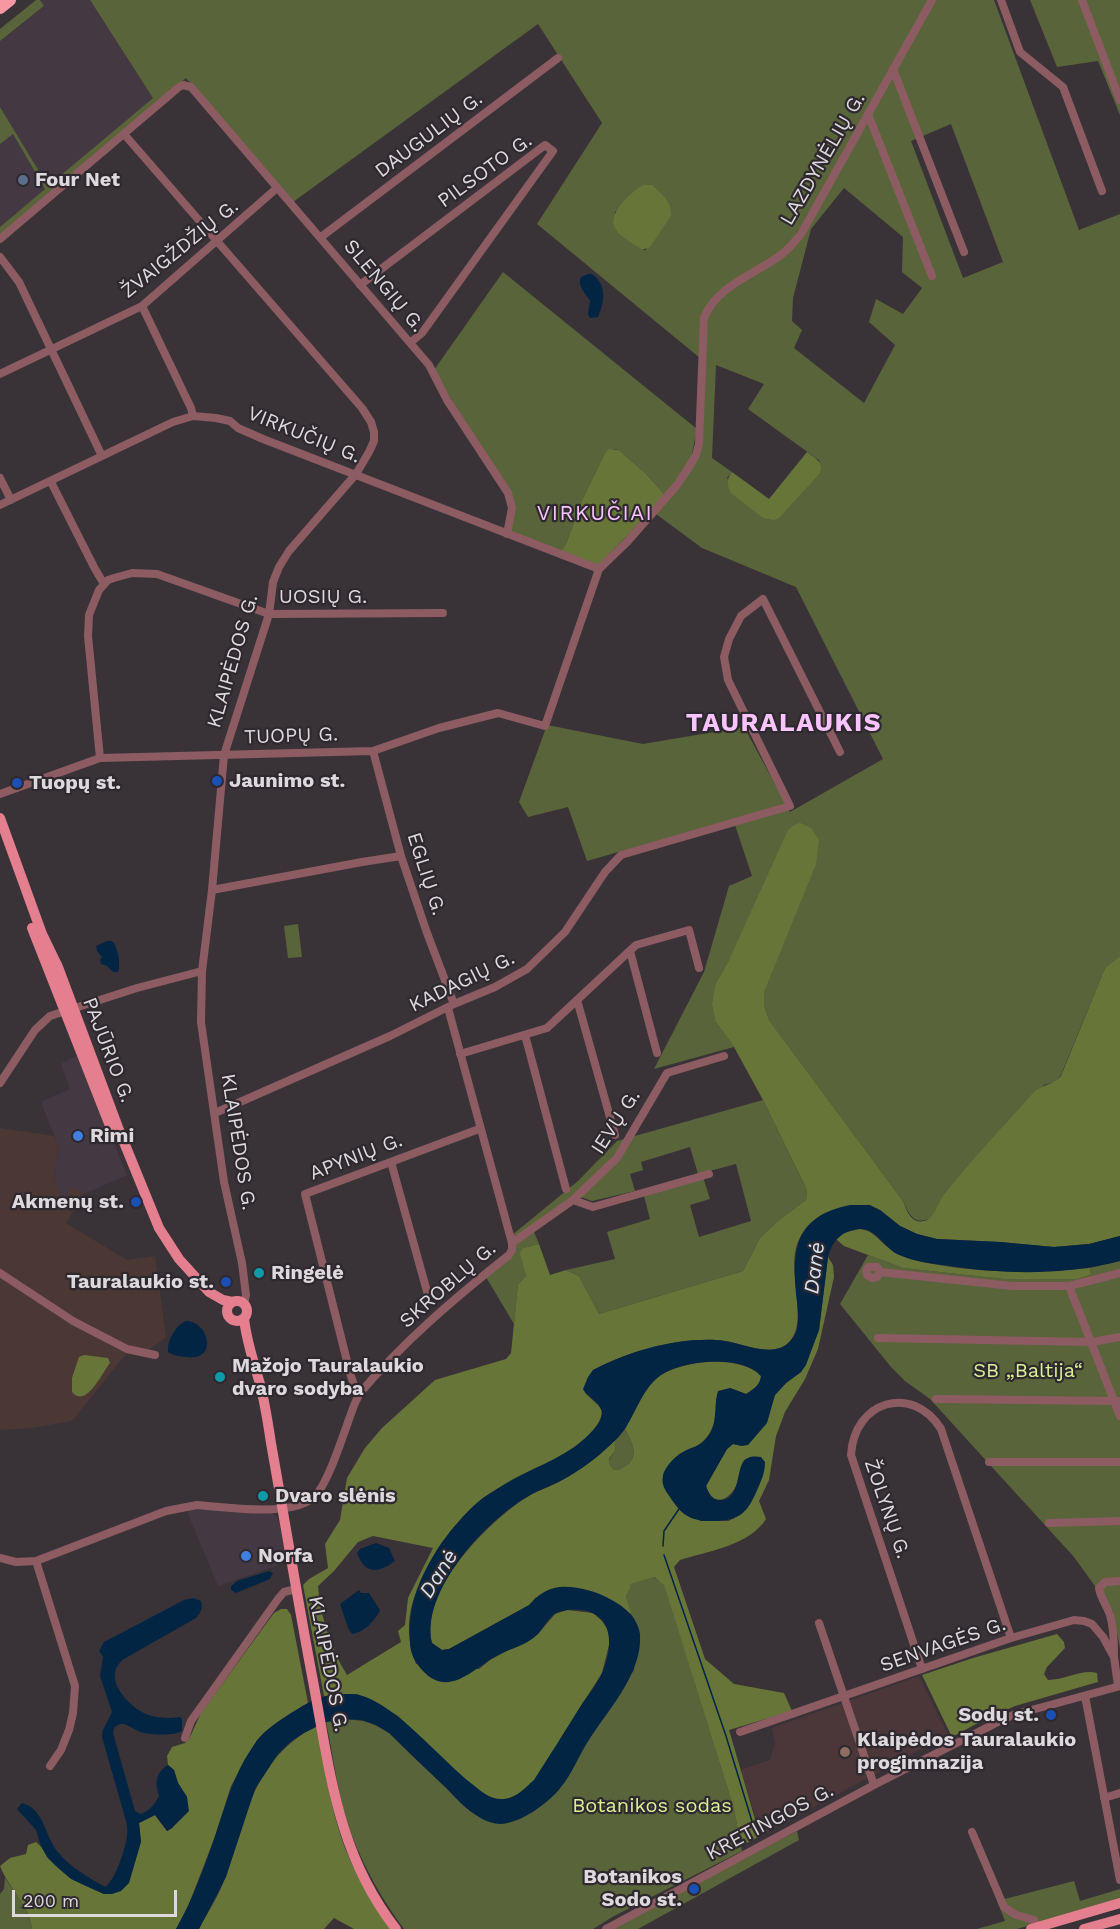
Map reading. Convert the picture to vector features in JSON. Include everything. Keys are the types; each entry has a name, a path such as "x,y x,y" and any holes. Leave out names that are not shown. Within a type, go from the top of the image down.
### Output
{"highway":[{"path":"0,8 10,0"}],"main road":[{"name":"PAJŪRIO G.","path":"0,818 42,934 58,967 69,1009"},
{"name":"PAJŪRIO G.","path":"0,839 159,1228 179,1259 209,1292 235,1304 228,1316 239,1319 253,1359"},
{"path":"235,1304 247,1313 239,1319"},
{"name":"KLAIPĖDOS G.","path":"253,1359 265,1404 336,1805 349,1844 375,1899 396,1929"},
{"path":"1034,1928 1120,1903"},
{"path":"1084,1929 1120,1919"}],"street":[{"name":"LAZDYNĖLIŲ G.","path":"545,726 599,569 627,542 677,485 696,454 699,444 704,318 707,310 719,296 783,254 801,234 932,0"},
{"path":"1001,0 1020,52 1063,87 1102,191"},
{"path":"1082,0 1120,100"},
{"name":"DAUGULIŲ G.","path":"321,237 558,58"},
{"path":"893,69 964,252"},
{"name":"SLENGIŲ G.","path":"124,134 179,87 187,85 196,92 429,365 447,400 508,493 512,508 507,534"},
{"path":"868,114 932,276"},
{"path":"0,239 124,134"},
{"name":"KLAIPĖDOS G.","path":"124,134 363,408 374,432 374,441 356,474 289,551 279,567 273,582 270,614 224,755 202,971 201,1022 224,1182 238,1241 246,1295 235,1304"},
{"name":"PILSOTO G.","path":"360,285 545,145 553,151 422,333 411,342"},
{"name":"ŽVAIGŽDŽIŲ G.","path":"0,374 142,306 277,188"},
{"path":"0,257 19,282 102,456"},
{"path":"142,306 193,416"},
{"name":"VIRKUČIŲ G.","path":"0,505 172,422 193,416 216,418 230,421 238,428 263,439 599,569"},
{"path":"0,478 11,500"},
{"path":"51,482 104,584 90,610 88,628 100,758"},
{"name":"UOSIŲ G.","path":"104,584 126,574 149,573 270,614 442,613"},
{"name":"KADAGIŲ G.","path":"215,1113 390,1036 495,987 527,969 565,932 605,872 621,855 790,806 728,680 724,657 729,639 741,616 763,599 840,752"},
{"name":"TUOPŲ G.","path":"0,794 100,758 373,751 440,728 498,712 545,726"},
{"name":"EGLIŲ G.","path":"373,751 401,856 451,1006"},
{"path":"212,890 401,856"},
{"path":"460,1054 547,1028 636,945 689,930 699,968"},
{"path":"630,951 657,1053"},
{"path":"0,1083 44,1019 137,988 202,971"},
{"path":"577,1000 615,1135"},
{"name":"SKROBLŲ G.","path":"36,1561 178,1508 197,1505 270,1510 300,1505 311,1500 324,1484 360,1393 424,1327 509,1255 512,1244 479,1129 460,1054 451,1006"},
{"path":"525,1035 566,1189"},
{"name":"IEVŲ G.","path":"512,1244 573,1200 617,1158 667,1073 724,1056"},
{"name":"APYNIŲ G.","path":"360,1393 355,1388 350,1373 305,1194 479,1129"},
{"path":"391,1162 428,1295"},
{"path":"573,1200 593,1206 709,1174"},
{"path":"880,1272 1012,1286 1069,1286 1120,1273"},
{"path":"0,1273 73,1321 128,1349 155,1355"},
{"path":"1069,1286 1117,1402 1120,1416"},
{"path":"878,1338 1092,1342 1120,1337"},
{"path":"936,1399 1117,1402"},
{"name":"ŽOLYNŲ G.","path":"922,1669 851,1455 858,1426 868,1413 882,1406 897,1403 914,1405 928,1412 941,1429 1011,1638"},
{"path":"989,1462 1120,1462"},
{"path":"1049,1523 1120,1521"},
{"path":"0,1558 16,1562 36,1561 75,1686 74,1713 69,1730 50,1766"},
{"path":"1114,1657 1112,1623 1099,1588 1105,1582 1120,1581"},
{"path":"184,1738 196,1713 278,1599 284,1592 296,1589"},
{"name":"SENVAGĖS G.","path":"740,1732 1011,1638 1067,1621 1084,1621 1098,1630 1114,1657 1119,1686"},
{"path":"819,1623 874,1785"},
{"name":"KRETINGOS G.","path":"606,1929 874,1785 998,1722 1013,1715 1119,1686"},
{"path":"1085,1696 1120,1880"},
{"path":"1104,1798 1120,1793"},
{"path":"972,1832 1004,1907 1016,1915 1034,1920 1034,1928"}],"shaded area":[{"path":"40,0 90,0 153,98 48,186 0,107 0,41 44,7"},
{"path":"13,134 45,189 0,227 0,144"},
{"path":"78,1055 127,1175 84,1194 72,1187 63,1202 54,1176 59,1148 41,1102 70,1089 61,1064"},
{"path":"0,1128 54,1136 59,1148 54,1176 63,1201 72,1187 84,1194 66,1223 127,1260 155,1256 166,1337 149,1350 126,1354 72,1421 32,1428 0,1430"},
{"path":"186,1509 272,1513 280,1524 287,1562 218,1586"},
{"name":"Klaipėdos Tauralaukio progimnazija","path":"919,1676 948,1735 762,1835 740,1770 770,1760 775,1743 772,1728"}],"green space":[{"path":"36,0 40,0 44,6 0,41 0,29"},
{"path":"90,0 928,0 802,228 782,250 711,300 700,358 537,224 602,123 538,24 293,202 186,78 0,236 0,227 45,189 13,134 0,144 0,107 48,186 153,98","holes":["643,185 646,250 642,250 616,230 615,212"]},
{"path":"935,0 994,0 1079,230 1120,214 1120,956 1105,968 1061,1075 1055,1082 1044,1085 930,1218 920,1221 910,1214 903,1201 769,1020 764,1005 764,992 730,958 716,983 716,1022 734,1047 654,1069 704,972 729,886 752,876 733,819 587,861 568,807 528,817 519,802 547,725 643,744 744,727 790,812 883,759 796,587 702,548 656,514 696,462 708,317 711,309 726,294 784,255","holes":["951,124 1003,262 963,278 911,141","844,188 903,237 902,272 922,288 903,314 876,299 869,322 895,345 864,403 794,348 802,330 792,321 793,298 811,229","716,365 764,384 748,409 820,461 763,518 727,478 732,472 712,458"]},
{"path":"1030,0 1120,0 1120,115 1098,61 1057,67"},
{"path":"643,185 652,185 663,195 670,206 671,216 650,247 642,250 621,236 616,230 614,218 621,204"},
{"path":"503,272 697,429 691,459 665,495 619,450 614,449 605,453 561,551 511,532 515,507 434,370"},
{"path":"609,449 619,450 665,495 597,566 561,551 566,544 582,500"},
{"path":"807,452 820,463 820,473 779,518 774,520 763,518 731,493 728,482 732,472 769,499"},
{"path":"800,823 811,828 819,840 816,864 764,992 764,1005 769,1020 903,1201 910,1216 916,1221 924,1221 930,1217 954,1182 1035,1091 1061,1076 1105,968 1120,956 1120,1236 1089,1244 1054,1247 937,1239 917,1234 900,1226 880,1210 827,1214 805,1229 797,1245 794,1263 798,1317 795,1332 787,1344 771,1350 716,1340 685,1341 637,1352 593,1370 585,1393 602,1411 597,1425 586,1438 570,1450 494,1491 472,1508 456,1524 436,1552 419,1584 412,1606 409,1628 416,1664 479,1669 490,1660 538,1634 555,1614 567,1610 593,1613 608,1630 610,1641 602,1673 534,1780 519,1794 506,1799 496,1799 487,1796 457,1772 398,1716 357,1694 324,1696 303,1585 328,1568 325,1544 340,1520 347,1478 365,1448 382,1428 435,1380 506,1359 511,1353 518,1284 526,1276 520,1253 523,1248 539,1244 550,1275 566,1270 579,1276 599,1314 743,1271 760,1238 806,1200 807,1190 763,1100 734,1047 716,1022 712,1004 716,983 730,958 788,830","holes":["373,1536 433,1548 408,1598 405,1625 398,1631 401,1642 347,1675 327,1632 318,1586 358,1542"]},
{"path":"298,924 302,957 288,958 284,926"},
{"path":"763,1100 807,1190 806,1200 760,1238 743,1271 599,1314 579,1276 566,1270 615,1259 607,1232 650,1219 644,1196 703,1177 710,1199 690,1205 699,1237 751,1221 736,1164 698,1174 690,1147 641,1162 643,1170 630,1174 635,1191 592,1201 581,1197 534,1232 539,1244 523,1248 526,1276 518,1284 514,1324 486,1277 510,1258 512,1235 578,1181 617,1141"},
{"path":"859,1229 871,1232 888,1248 901,1255 940,1265 1004,1271 1090,1268 1091,1275 1077,1279 1004,1279 903,1268 844,1246 836,1239 844,1233"},
{"name":"SB „Baltija“","path":"868,1255 903,1268 1004,1279 1077,1279 1091,1275 1090,1268 1120,1261 1120,1648 1113,1611 1074,1557 930,1399 905,1381 891,1367 840,1304"},
{"path":"828,1257 833,1265 834,1277 818,1349 805,1379 785,1412 776,1436 769,1480 759,1501 766,1519 759,1528 739,1541 680,1560 674,1567 705,1659 734,1684 784,1693 792,1711 729,1730 760,1836 741,1846 734,1809 664,1585 654,1577 630,1584 626,1596 632,1615 620,1605 536,1597 530,1605 449,1649 442,1650 432,1643 431,1623 436,1602 459,1561 491,1525 508,1511 536,1492 581,1469 616,1439 615,1451 609,1459 610,1465 614,1470 618,1470 631,1461 634,1452 625,1429 641,1397 653,1381 676,1368 691,1364 723,1362 738,1364 761,1376 758,1385 746,1394 730,1388 716,1399 716,1414 712,1428 705,1440 692,1449 700,1521 728,1521 735,1518 739,1479 732,1492 723,1499 714,1498 709,1494 706,1486 727,1449 733,1444 742,1446 771,1405 775,1395 801,1372 819,1330"},
{"path":"84,1355 108,1358 110,1363 88,1393 77,1396 72,1392 72,1378 79,1357"},
{"path":"625,1429 633,1448 633,1457 627,1465 614,1470 609,1460 615,1451 616,1439"},
{"name":"Botanikos sodas","path":"653,1577 664,1584 734,1809 742,1851 593,1929 404,1929 375,1884 352,1836 340,1794 326,1722 359,1720 373,1724 389,1733 588,1741 634,1670 637,1625 626,1596 630,1583"},
{"path":"287,1609 291,1615 308,1703 278,1722 257,1740 231,1786 216,1834 187,1909 176,1929 32,1929 23,1904 0,1866 10,1858 26,1854 28,1845 36,1842 65,1874 104,1894 141,1842 139,1823 155,1815 167,1831 172,1828 187,1797 178,1783 174,1770 168,1765 167,1756 172,1747 185,1743 189,1739 201,1713 274,1613"},
{"path":"1057,1634 1064,1642 1065,1648 1047,1667 1044,1674 1048,1680 1091,1672 1097,1673 1098,1682 1015,1706 952,1737 922,1675"},
{"path":"317,1725 332,1803 345,1848 360,1879 390,1929 354,1929 334,1918 324,1929 199,1929 223,1882 255,1790 265,1772 278,1755"},
{"path":"797,1831 799,1840 638,1929 611,1929"},
{"path":"5,1878 25,1908 32,1929 0,1929 0,1894 4,1889"},
{"path":"1074,1881 1080,1901 1120,1889 1120,1899 1017,1929 977,1929 1005,1921 997,1901"}],"water":[{"path":"588,274 597,278 602,288 603,299 598,317 590,318 588,314 590,301 580,284 581,277"},
{"path":"112,941 116,947 119,960 118,972 113,972 101,964 102,957 96,946"},
{"name":"Danė","path":"850,1205 870,1205 900,1226 917,1234 937,1239 1054,1247 1089,1244 1120,1236 1120,1261 1057,1271 1015,1272 972,1269 902,1256 892,1251 866,1230 854,1230 843,1234 835,1241 828,1257 819,1330 806,1365 775,1395 767,1423 748,1445 733,1444 727,1449 706,1486 713,1498 725,1499 734,1492 743,1462 749,1458 761,1457 765,1462 763,1475 747,1509 731,1519 707,1521 694,1519 679,1509 664,1487 664,1473 670,1462 686,1450 701,1444 710,1434 713,1428 718,1391 730,1388 746,1394 756,1386 761,1376 752,1369 729,1362 701,1362 688,1365 666,1372 653,1383 622,1432 596,1458 570,1476 527,1497 493,1522 476,1540 446,1580 436,1602 431,1623 432,1643 442,1650 449,1649 529,1605 547,1591 560,1587 583,1589 609,1598 620,1605 637,1623 640,1634 639,1649 630,1678 556,1793 534,1811 516,1820 500,1824 490,1822 465,1807 389,1733 376,1725 362,1720 345,1719 326,1722 290,1742 278,1754 255,1789 226,1877 199,1929 176,1929 198,1882 242,1764 267,1730 314,1700 346,1694 359,1695 373,1700 402,1720 460,1774 490,1797 504,1799 512,1797 534,1780 602,1673 609,1648 608,1631 605,1624 599,1617 588,1611 574,1610 556,1613 529,1641 498,1655 462,1678 442,1682 433,1679 416,1662 410,1643 412,1607 429,1564 451,1531 483,1498 510,1481 565,1453 594,1429 601,1417 601,1409 583,1389 593,1370 637,1352 684,1341 716,1340 767,1350 786,1345 793,1338 798,1326 795,1267 800,1239 806,1228 817,1218"},
{"path":"186,1321 200,1327 207,1341 207,1348 196,1357 179,1356 168,1352 173,1334"},
{"path":"376,1543 389,1548 395,1561 383,1568 373,1570 364,1565 357,1553 360,1549"},
{"path":"269,1571 273,1573 270,1579 236,1593 231,1590 231,1586 237,1581"},
{"path":"359,1590 361,1593 369,1593 380,1610 369,1625 352,1634 340,1604"},
{"path":"193,1598 201,1601 202,1604 196,1618 124,1659 118,1665 115,1673 118,1688 128,1702 150,1716 180,1717 182,1731 149,1734 119,1724 114,1728 113,1733 135,1811 143,1813 156,1802 159,1796 158,1775 168,1765 174,1770 178,1783 187,1797 189,1811 167,1831 155,1815 139,1823 141,1842 129,1883 121,1891 104,1894 71,1879 56,1866 47,1857 36,1830 17,1809 22,1803 30,1806 40,1817 54,1846 68,1862 105,1887 109,1884 122,1856 127,1830 102,1737 112,1712 100,1676 103,1657 99,1651 104,1642 184,1600"}],"waterway":[{"path":"663,1546 664,1531 679,1509"},
{"path":"664,1555 758,1836"}],"place":[{"name":"Four Net","path":"23,180"},
{"name":"Jaunimo st.","path":"217,781"},
{"name":"Tuopų st.","path":"17,783"},
{"name":"Rimi","path":"78,1136"},
{"name":"Akmenų st.","path":"136,1202"},
{"name":"Ringelė","path":"259,1273"},
{"name":"Tauralaukio st.","path":"226,1282"},
{"name":"Mažojo Tauralaukio dvaro sodyba","path":"220,1377"},
{"name":"Dvaro slėnis","path":"263,1496"},
{"name":"Norfa","path":"246,1556"},
{"name":"Sodų st.","path":"1051,1715"},
{"name":"Klaipėdos Tauralaukio progimnazija","path":"845,1752"},
{"name":"Botanikos Sodo st.","path":"694,1889"}],"district":[{"name":"VIRKUČIAI","path":"595,514"},
{"name":"TAURALAUKIS","path":"784,723"}]}
